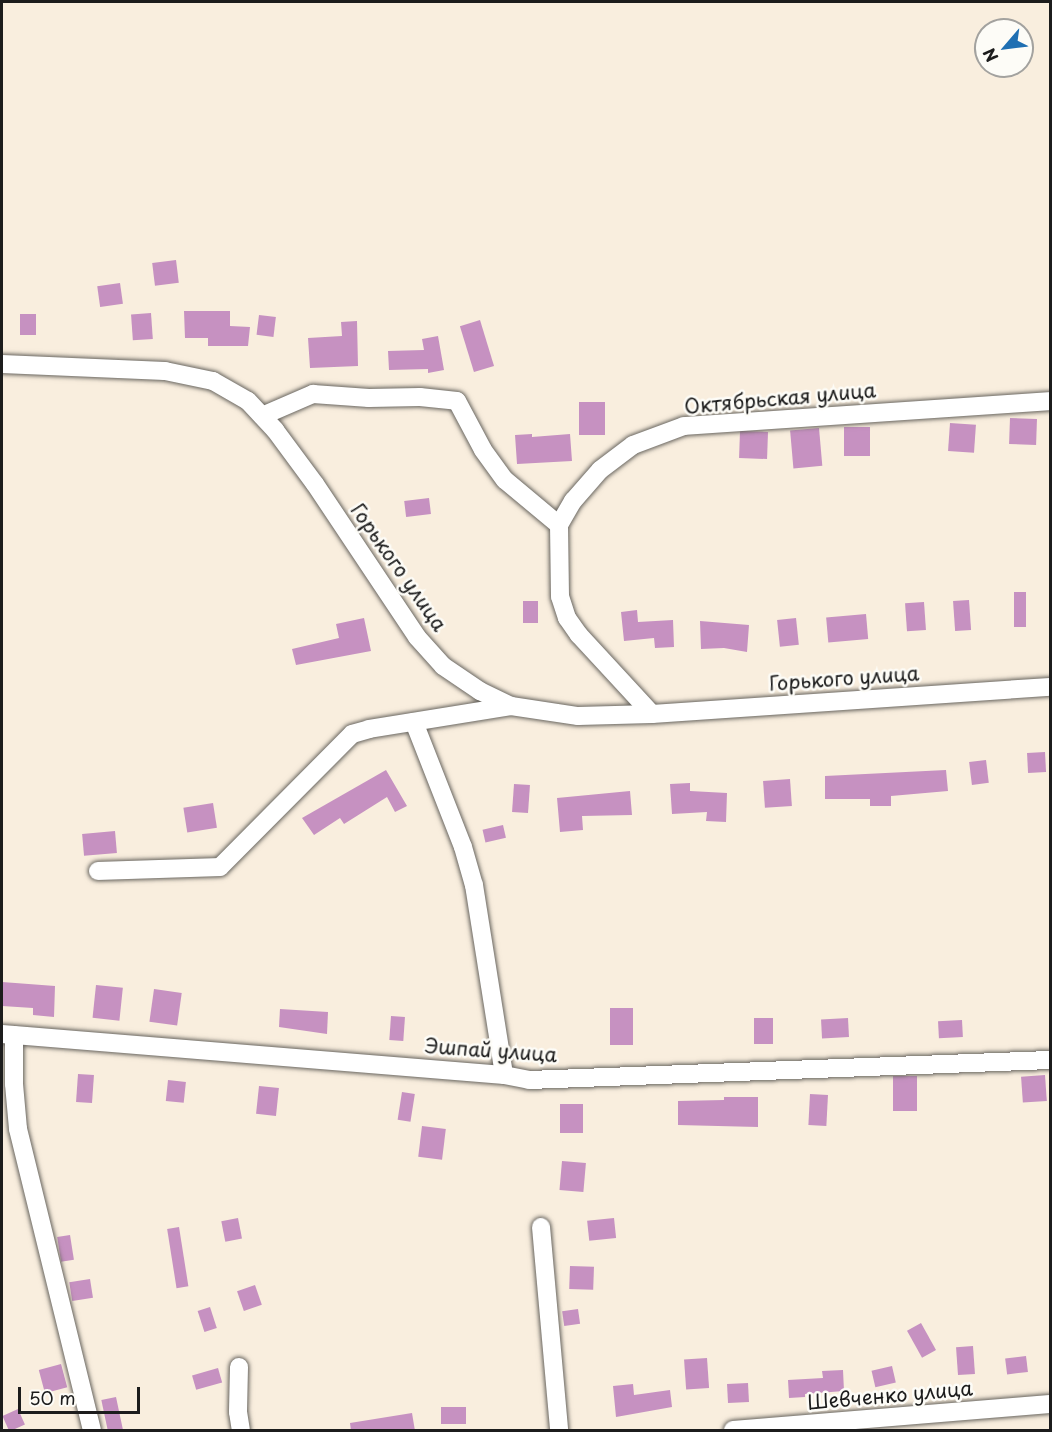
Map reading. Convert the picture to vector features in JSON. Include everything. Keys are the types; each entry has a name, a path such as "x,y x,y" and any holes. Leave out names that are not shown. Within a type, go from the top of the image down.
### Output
{"street":[{"name":"Горького улица","path":"2,364 165,371 213,381 248,401 315,484 417,637 443,666 480,691 512,706 578,716 651,714 1050,687"},
{"path":"262,416 313,394 369,398 420,397 457,401 483,450 505,480 559,525 560,596 567,618 579,635 651,714"},
{"name":"Октябрьская улица","path":"559,525 573,501 600,470 633,445 684,426 1050,401"},
{"path":"98,871 220,867 352,734 369,729 512,706"},
{"path":"414,722 463,848 474,885 504,1075"},
{"path":"8,1035 18,1129 92,1431"},
{"name":"Эшпай улица","path":"8,1035 504,1075 529,1080 1050,1060"},
{"path":"541,1227 559,1431"},
{"path":"239,1367 238,1412 241,1431"},
{"name":"Шевченко улица","path":"734,1431 1050,1404"}],"building":[{"path":"176,260 179,283 155,286 152,263"},
{"path":"120,283 123,304 100,307 97,286"},
{"path":"184,311 230,311 230,326 250,327 248,346 208,346 208,338 185,338"},
{"path":"151,313 153,339 133,340 131,314"},
{"path":"20,314 36,314 36,335 20,335"},
{"path":"259,315 276,317 273,337 257,335"},
{"path":"480,320 494,366 474,372 460,326"},
{"path":"357,321 358,366 310,368 308,338 342,336 341,322"},
{"path":"438,336 444,370 428,373 428,369 389,370 388,351 424,350 422,339"},
{"path":"579,402 605,402 605,435 579,435"},
{"path":"1010,418 1037,419 1036,445 1009,444"},
{"path":"950,423 976,425 974,453 948,451"},
{"path":"844,427 870,427 870,456 844,456"},
{"path":"819,428 822,466 793,468 790,431"},
{"path":"740,431 768,432 767,459 739,458"},
{"path":"532,434 532,437 570,434 572,461 517,464 515,435"},
{"path":"429,498 431,514 406,517 404,501"},
{"path":"1014,592 1026,592 1026,627 1014,627"},
{"path":"969,600 971,630 955,631 953,601"},
{"path":"523,601 538,601 538,623 523,623"},
{"path":"924,602 926,630 907,631 905,603"},
{"path":"637,610 638,622 673,620 674,647 655,648 654,638 624,641 621,612"},
{"path":"866,614 868,639 828,642 826,617"},
{"path":"364,618 371,651 296,665 292,649 339,638 336,624"},
{"path":"796,618 799,645 780,647 777,620"},
{"path":"700,621 749,625 747,652 724,648 701,649"},
{"path":"1045,752 1046,772 1028,773 1027,753"},
{"path":"986,760 989,783 972,785 969,762"},
{"path":"386,770 407,806 395,812 387,797 344,824 340,818 314,835 302,818"},
{"path":"946,770 948,791 891,796 891,806 870,806 870,799 825,799 825,776"},
{"path":"790,779 792,806 765,808 763,781"},
{"path":"690,783 690,791 727,793 726,822 706,821 707,812 672,814 670,784"},
{"path":"514,784 530,785 528,813 512,812"},
{"path":"630,791 632,815 582,816 583,830 560,832 557,798"},
{"path":"213,803 217,828 187,832 183,808"},
{"path":"503,825 506,838 485,842 483,830"},
{"path":"115,831 117,853 84,856 82,834"},
{"path":"2,982 55,986 54,1017 33,1015 33,1008 2,1006"},
{"path":"96,985 123,988 119,1021 93,1018"},
{"path":"154,989 182,993 177,1026 149,1022"},
{"path":"610,1008 633,1008 633,1045 610,1045"},
{"path":"280,1009 328,1012 327,1034 279,1027"},
{"path":"391,1016 405,1017 403,1041 389,1040"},
{"path":"754,1018 773,1018 773,1044 754,1044"},
{"path":"848,1018 849,1037 822,1038 821,1019"},
{"path":"962,1020 963,1037 939,1038 938,1021"},
{"path":"78,1074 94,1075 92,1103 76,1102"},
{"path":"1045,1075 1047,1101 1023,1103 1021,1077"},
{"path":"893,1076 917,1076 917,1111 893,1111"},
{"path":"168,1080 186,1082 184,1103 166,1101"},
{"path":"259,1086 279,1088 276,1116 256,1114"},
{"path":"402,1092 415,1094 410,1122 398,1120"},
{"path":"810,1094 828,1095 826,1126 808,1125"},
{"path":"724,1097 758,1097 758,1127 678,1125 678,1101 724,1100"},
{"path":"560,1104 583,1104 583,1133 560,1133"},
{"path":"422,1126 446,1129 442,1160 418,1157"},
{"path":"562,1161 586,1163 583,1192 559,1190"},
{"path":"238,1218 242,1239 225,1242 221,1221"},
{"path":"614,1218 616,1238 589,1241 587,1221"},
{"path":"179,1227 188,1286 177,1288 167,1229"},
{"path":"70,1235 74,1260 61,1262 57,1237"},
{"path":"570,1266 594,1267 593,1290 569,1289"},
{"path":"90,1279 93,1298 72,1301 69,1282"},
{"path":"255,1285 262,1305 244,1311 237,1291"},
{"path":"210,1307 217,1328 204,1332 198,1311"},
{"path":"578,1309 580,1324 564,1326 562,1311"},
{"path":"921,1323 936,1350 922,1358 907,1331"},
{"path":"973,1346 975,1374 958,1375 956,1347"},
{"path":"1026,1356 1028,1372 1007,1374 1005,1359"},
{"path":"707,1358 709,1388 686,1390 684,1360"},
{"path":"61,1364 67,1387 45,1393 39,1370"},
{"path":"892,1366 896,1383 875,1387 872,1371"},
{"path":"218,1368 222,1382 196,1390 192,1375"},
{"path":"843,1370 844,1391 805,1394 805,1397 789,1398 788,1380 823,1378 822,1371"},
{"path":"748,1383 749,1402 728,1403 727,1384"},
{"path":"633,1384 634,1395 670,1390 672,1407 616,1417 613,1386"},
{"path":"116,1397 123,1430 108,1430 101,1400"},
{"path":"441,1407 466,1407 466,1424 441,1424"},
{"path":"18,1409 25,1425 9,1430 2,1416"},
{"path":"412,1413 415,1431 351,1431 350,1423"}]}
